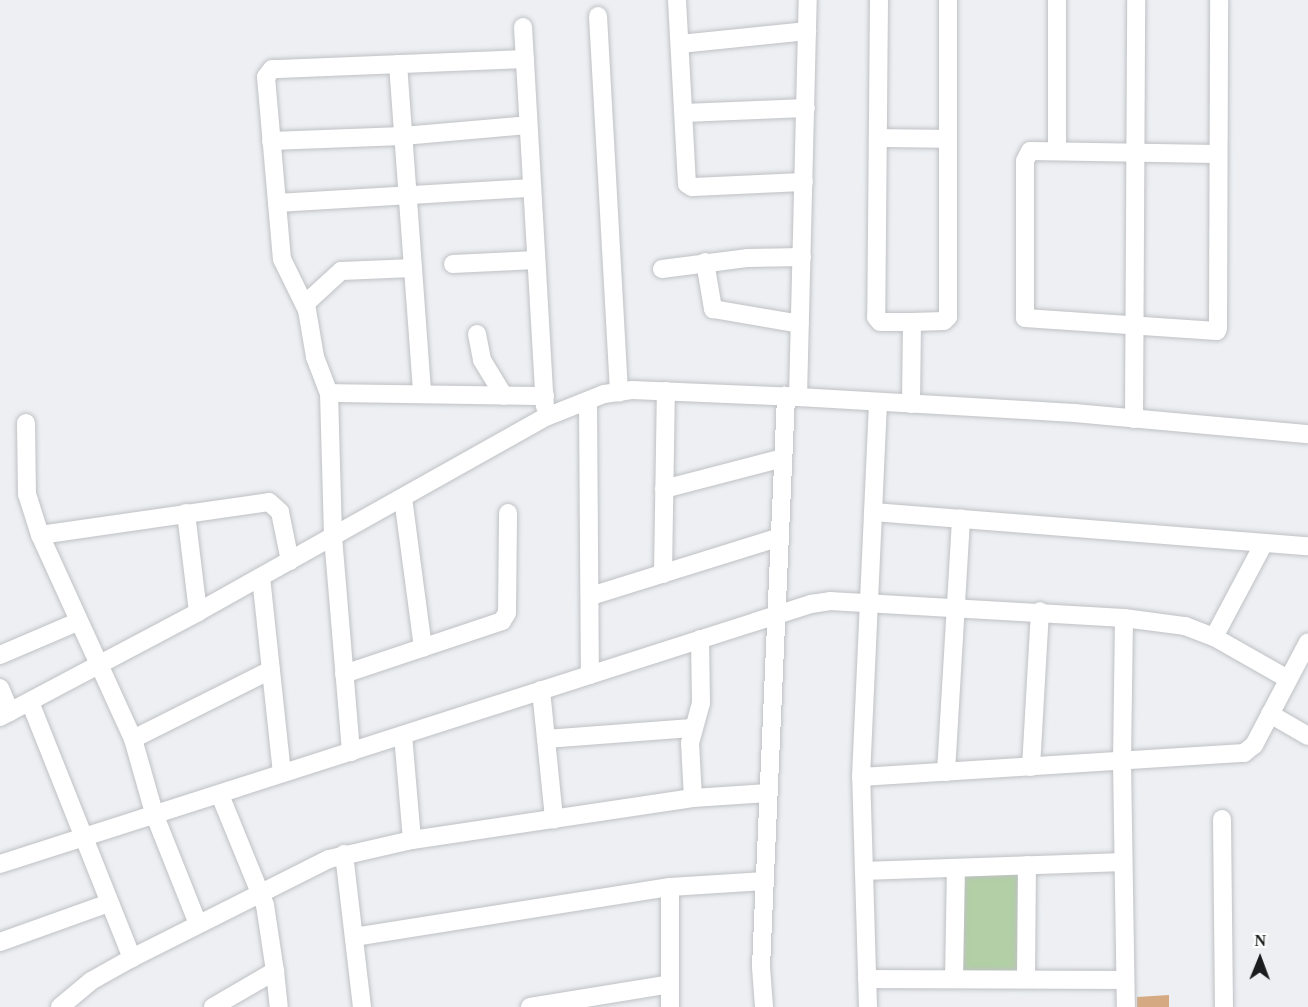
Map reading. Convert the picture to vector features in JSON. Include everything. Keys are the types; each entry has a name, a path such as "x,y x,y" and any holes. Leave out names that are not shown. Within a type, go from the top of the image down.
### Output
{"street":[{"path":"677,0 689,186 804,182"},
{"path":"764,1007 761,967 783,458 800,324 808,0"},
{"path":"879,0 876,317 880,322 944,321 948,317 948,0"},
{"path":"1057,0 1057,149"},
{"path":"1134,418 1136,0"},
{"path":"1218,0 1218,154 1217,331 1135,328 1025,318 1025,161 1035,149 1218,154"},
{"path":"598,16 619,392"},
{"path":"523,27 546,417"},
{"path":"680,44 807,31"},
{"path":"351,752 333,537 329,393 315,357 305,304 282,259 266,76 272,69 525,59"},
{"path":"398,64 422,394"},
{"path":"684,113 806,108"},
{"path":"271,141 403,136 528,125"},
{"path":"878,138 948,139"},
{"path":"277,203 532,188"},
{"path":"662,269 705,262 802,257"},
{"path":"453,264 536,260"},
{"path":"705,262 713,309 800,324"},
{"path":"305,304 341,271 413,268"},
{"path":"911,404 912,322"},
{"path":"477,334 482,360 504,396"},
{"path":"663,574 666,391"},
{"path":"0,688 5,715 198,612 546,417 619,392 666,391 911,404 1134,418 1308,434"},
{"path":"329,393 544,396"},
{"path":"588,401 590,675"},
{"path":"868,1007 861,777 867,603 878,402"},
{"path":"26,423 27,494 40,535 77,622 133,739 155,816 198,924"},
{"path":"664,489 783,458"},
{"path":"403,498 423,648"},
{"path":"40,535 186,513 274,504 280,512 290,561"},
{"path":"873,512 1308,546"},
{"path":"186,513 198,612"},
{"path":"344,674 506,618 508,513"},
{"path":"946,772 961,518"},
{"path":"591,596 780,537"},
{"path":"1214,637 1264,543"},
{"path":"261,577 282,773"},
{"path":"0,864 81,836 155,816 776,614 822,602 1040,611 1174,622 1214,637 1288,679"},
{"path":"1031,767 1040,611"},
{"path":"1124,618 1122,762 1126,1007"},
{"path":"0,655 77,622"},
{"path":"693,798 692,728 701,703 700,639"},
{"path":"861,777 1244,753 1254,745 1308,642"},
{"path":"133,739 271,670"},
{"path":"542,690 554,819"},
{"path":"30,702 81,836 132,958"},
{"path":"1270,714 1308,736"},
{"path":"546,739 692,728"},
{"path":"403,735 412,840"},
{"path":"60,1007 91,981 132,958 258,893 344,854 412,840 693,798 768,793"},
{"path":"220,795 268,918 279,1007"},
{"path":"1222,819 1224,1007"},
{"path":"344,854 363,1007"},
{"path":"864,871 1123,861"},
{"path":"1026,980 1027,865"},
{"path":"954,979 956,868"},
{"path":"354,937 670,887 765,881"},
{"path":"670,887 670,1007"},
{"path":"0,942 110,903"},
{"path":"214,1007 275,971"},
{"path":"867,979 1124,980"},
{"path":"530,1007 670,984"}],"green space":[{"path":"962,873 1020,873 1020,972 962,972"}],"building":[{"path":"1169,995 1169,1007 1137,1007 1137,997"}]}
